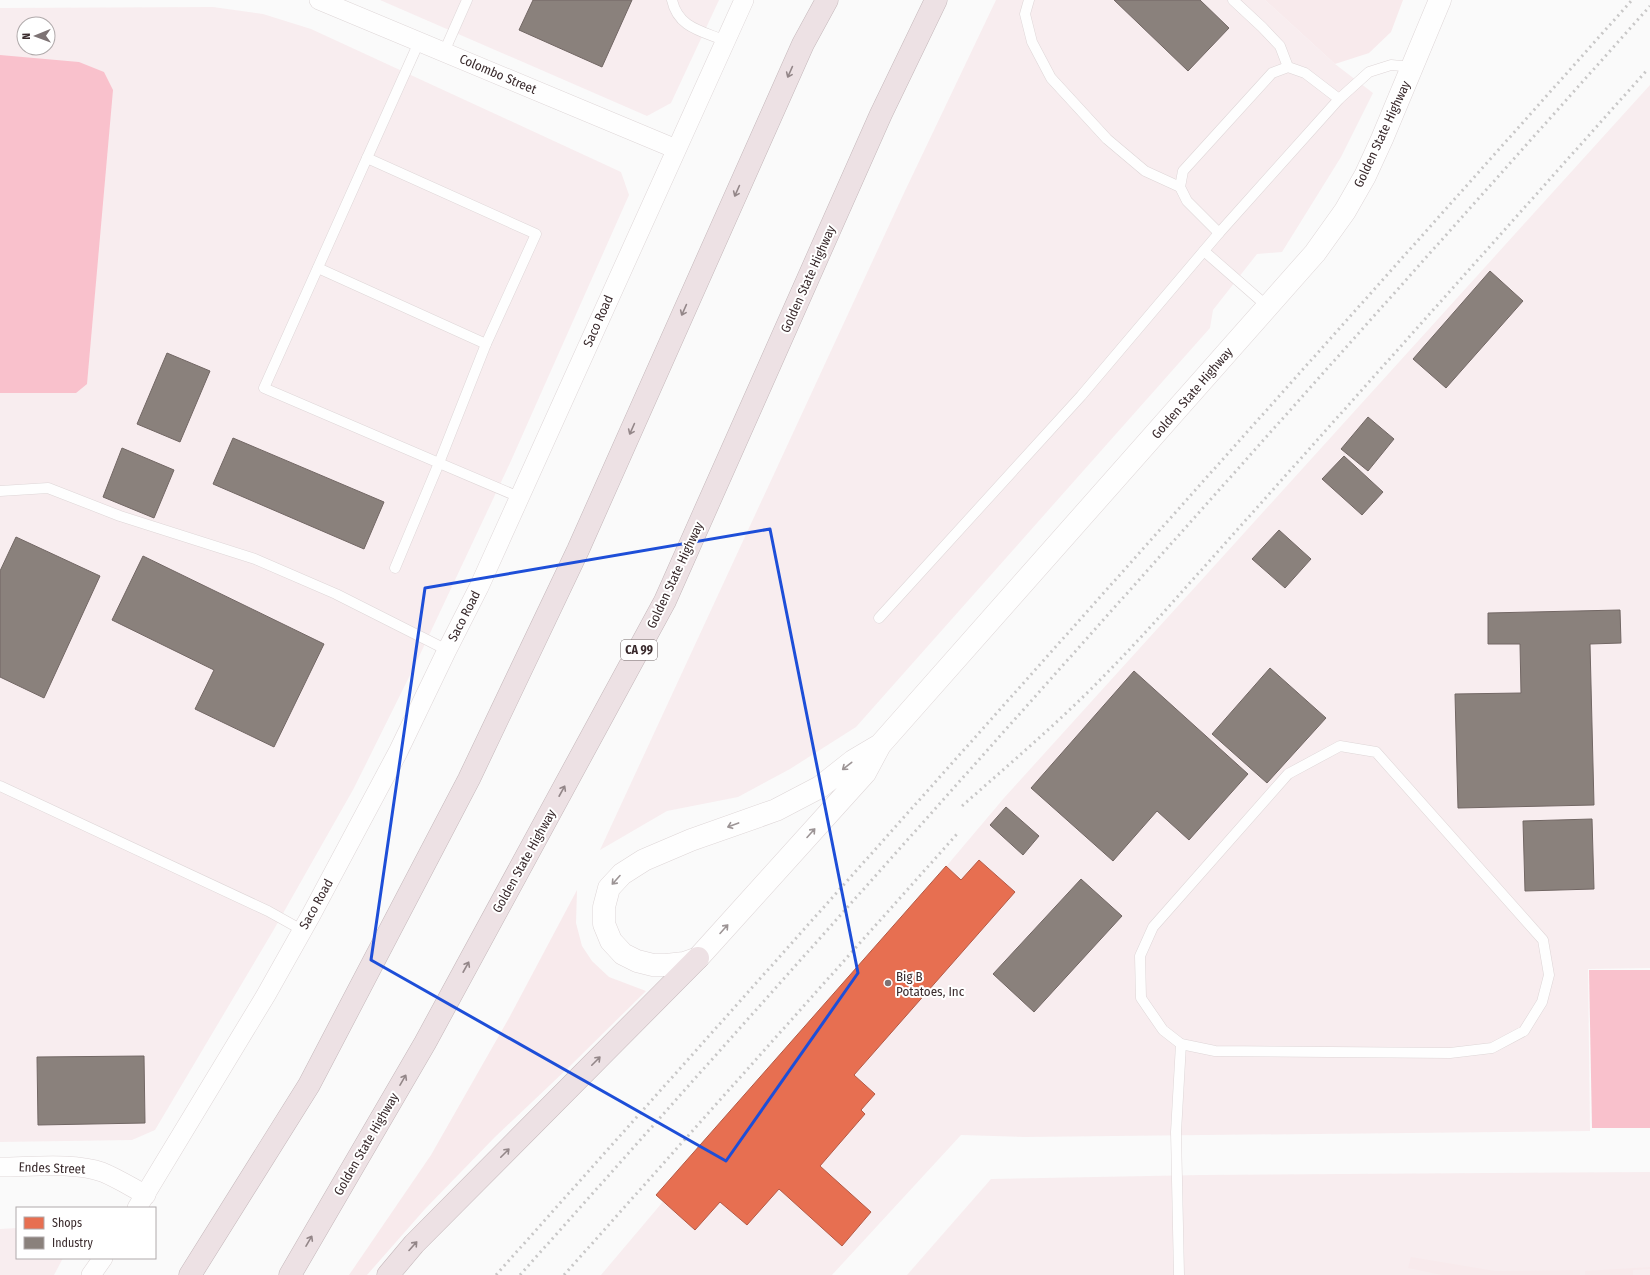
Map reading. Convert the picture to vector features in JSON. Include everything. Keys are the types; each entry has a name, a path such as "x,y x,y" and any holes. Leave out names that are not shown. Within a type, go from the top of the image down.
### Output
{"highway":[{"path":"190,1275 309,1085 469,779 578,550 822,0"},
{"path":"803,44 827,0"},
{"name":"Golden State Highway","path":"290,1275 425,1043 665,601 881,114 936,0"},
{"path":"388,1275 414,1244 698,958"}],"main road":[{"name":"Golden State Highway","path":"880,746 853,761 820,787 776,810 692,840 644,860 622,874 609,888 604,907 604,924 611,940 623,954 637,961 653,965 672,964 698,958 865,774 880,746 1315,253 1345,211 1377,152 1440,0"}],"street":[{"name":"Colombo Street","path":"319,0 676,150"},
{"name":"Saco Road","path":"141,1202 266,995 398,752 479,587 744,0"},
{"name":"Endes Street","path":"0,1167 77,1167 101,1172 125,1183 141,1202"},
{"path":"91,1275 102,1259"}],"lane":[{"path":"444,52 467,0"},
{"path":"672,0 675,11 683,22 726,41"},
{"path":"1029,0 1025,14 1032,42 1051,78 1107,139 1145,171 1180,187 1187,201 1219,233"},
{"path":"1233,0 1262,26 1280,46 1288,67"},
{"path":"419,42 264,388 519,497"},
{"path":"879,618 1081,396 1219,233 1339,99 1369,72 1391,66 1413,67"},
{"path":"1180,187 1184,171 1272,73 1288,67 1305,73 1339,99"},
{"path":"367,158 536,234 486,344 395,568"},
{"path":"1204,251 1268,307"},
{"path":"318,268 486,344"},
{"path":"0,491 48,488 120,516 255,559 336,594 447,650"},
{"path":"1340,746 1376,752 1543,940 1548,975 1542,1002 1524,1030 1492,1048 1450,1053 1215,1051 1181,1044 1164,1030 1141,998 1140,956 1153,927 1288,774 1340,746"},
{"path":"0,786 261,908 302,930"},
{"path":"1179,1275 1176,1132 1181,1044"}],"highlighted area":[{"path":"770,529 858,973 726,1161 371,960 425,588"}],"shaded area":[{"path":"380,0 719,0 671,103 647,116"},
{"path":"996,0 1265,0 1335,64 1373,93 1341,157 1282,252 1257,254 1213,310 1210,328 856,727 790,769 738,797 667,811 600,850 904,193"},
{"path":"1265,0 1403,0 1391,32 1369,53 1335,64"},
{"path":"213,7 263,14 311,29 621,172 629,195 510,463 416,663 354,788 273,931 155,1130 132,1140 0,1142 0,8"},
{"path":"0,55 79,62 104,72 113,90 87,384 76,393 0,393"},
{"path":"1650,85 1650,968 1588,969 1590,1131 1024,1137 961,1135 832,1275 601,1275 1004,798"},
{"path":"577,890 576,923 582,946 592,961 609,977 646,991 495,1137 425,1209 367,1275 349,1275 431,1155 509,1018"},
{"path":"1589,970 1650,970 1650,1128 1592,1128"},
{"path":"1650,1172 1650,1275 907,1275 991,1179 1201,1175"},
{"path":"16,1228 16,1259 62,1259 54,1275 0,1275 0,1229"},
{"path":"1411,1257 1495,1271 1580,1270 1580,1275 1442,1275 1408,1268"},
{"path":"1650,1267 1650,1269 1633,1270 1633,1275 1585,1275 1585,1271"}],"building: Shops":[{"name":"Big B Potatoes, Inc","path":"979,860 1015,892 854,1075 875,1094 861,1110 865,1114 820,1166 871,1212 842,1246 779,1189 747,1225 720,1202 695,1230 656,1195 946,866 961,880"}],"building: Industry":[{"path":"533,0 632,0 602,67 519,30"},
{"path":"1114,0 1200,0 1229,28 1188,71"},
{"path":"1490,271 1523,301 1446,388 1413,359"},
{"path":"167,353 210,371 180,442 137,424"},
{"path":"1368,417 1394,439 1368,471 1341,449"},
{"path":"233,438 384,502 364,549 213,484"},
{"path":"122,448 174,470 154,518 103,497"},
{"path":"1344,456 1383,492 1362,515 1322,479"},
{"path":"1279,530 1311,559 1285,588 1252,559"},
{"path":"16,537 100,576 44,698 0,677 0,571"},
{"path":"143,556 324,644 274,747 195,709 214,670 112,620"},
{"path":"1620,610 1621,643 1590,644 1594,805 1458,808 1455,694 1521,693 1520,644 1488,644 1488,613"},
{"path":"1270,668 1326,718 1267,783 1212,734"},
{"path":"1134,671 1248,774 1189,840 1157,811 1113,861 1031,788"},
{"path":"1006,807 1039,836 1023,855 990,825"},
{"path":"1592,819 1594,889 1525,891 1523,821"},
{"path":"1081,879 1122,916 1034,1012 993,974"},
{"path":"144,1056 145,1123 38,1125 37,1057"}],"railway":[{"path":"496,1275 1632,0"},
{"path":"520,1275 1650,6"},
{"path":"962,806 1061,718 1141,637 1648,69"},
{"path":"564,1275 957,834"}],"place":[{"name":"Big B Potatoes, Inc","path":"888,983"}]}
